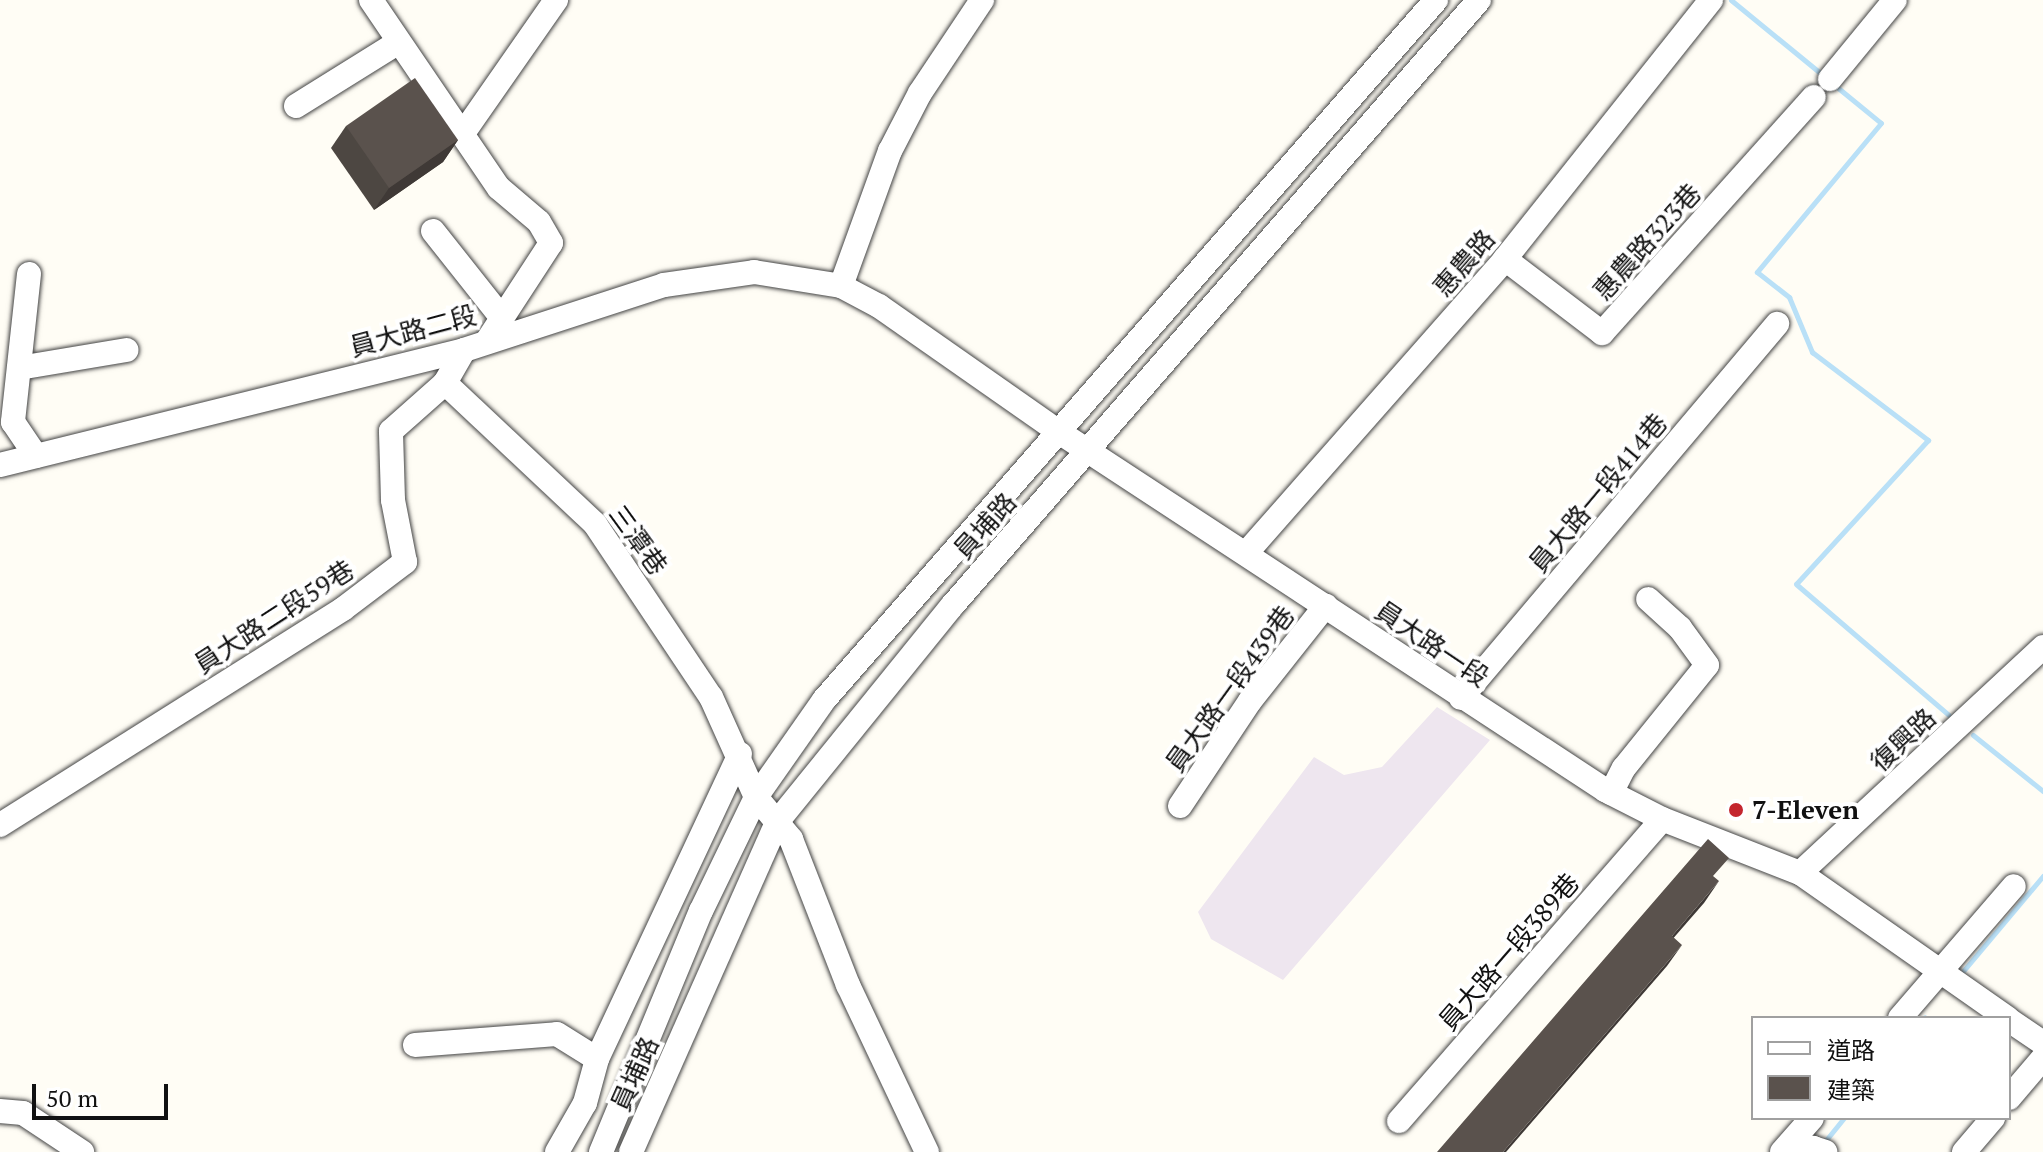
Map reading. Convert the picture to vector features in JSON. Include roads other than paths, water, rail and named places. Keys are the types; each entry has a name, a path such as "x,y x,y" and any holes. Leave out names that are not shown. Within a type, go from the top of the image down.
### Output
{"street":[{"path":"464,132 556,0"},
{"name":"員埔路","path":"601,1152 701,911 756,797 824,700 1056,430 1436,0"},
{"name":"員埔路","path":"631,1152 777,822 952,606 1479,0"},
{"name":"惠農路","path":"1248,551 1505,259 1711,0"},
{"name":"惠農路323巷","path":"1505,259 1602,333 1822,88 1895,0"},
{"path":"841,286 890,151 978,1"},
{"path":"378,3 399,42 464,132 499,188 539,222 551,243 502,318 475,345 445,383"},
{"path":"296,106 399,42"},
{"path":"433,231 502,318"},
{"name":"員大路二段","path":"0,465 475,345 664,285 754,272 841,286"},
{"path":"29,274 13,422 36,456"},
{"name":"員大路一段","path":"841,286 879,306 1056,430 1248,551 1461,698 1611,793 1662,819 1800,873 2004,1016"},
{"name":"員大路一段414巷","path":"1461,698 1777,324"},
{"path":"19,368 126,350"},
{"name":"三潭巷","path":"445,383 595,524 711,697 740,754 756,797 791,839 848,985 927,1152"},
{"name":"員大路二段59巷","path":"0,825 343,609 405,562 393,500 391,431 445,383"},
{"path":"1611,793 1624,768 1707,665 1680,628 1648,599"},
{"name":"員大路一段439巷","path":"1180,806 1250,701 1326,605"},
{"name":"復興路","path":"1800,873 2043,647"},
{"path":"557,1152 585,1103 597,1059 740,754"},
{"name":"員大路一段389巷","path":"1399,1121 1662,819"},
{"path":"1902,1016 2014,886"},
{"name":"員大路一段","path":"2011,1021 2043,1043"},
{"path":"415,1045 557,1034 597,1059"},
{"path":"2011,1096 2043,1058"},
{"path":"0,1111 23,1113 82,1152"},
{"path":"1782,1152 1810,1120"},
{"path":"1964,1152 1991,1120"},
{"path":"1809,1152 1825,1152"}],"waterway":[{"path":"1731,0 1825,77"},
{"path":"1832,83 1881,123 1757,272 1789,297 1812,352 1928,440 1796,584 1949,715"},
{"path":"1973,735 2043,791"},
{"path":"1964,970 2043,876"},
{"path":"1822,1145 1842,1120"}],"place":[{"name":"7-Eleven","path":"1736,810"}]}
